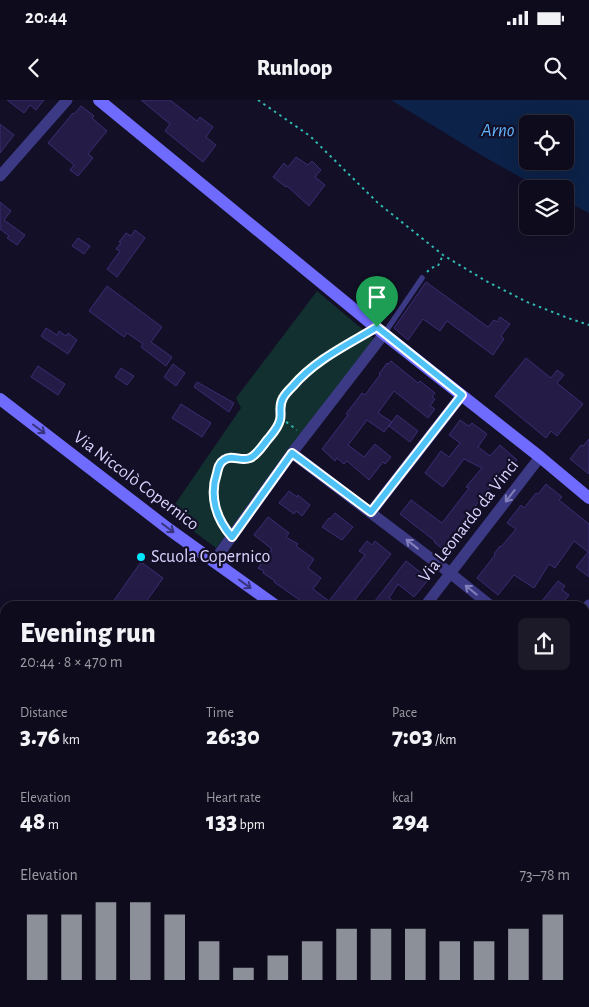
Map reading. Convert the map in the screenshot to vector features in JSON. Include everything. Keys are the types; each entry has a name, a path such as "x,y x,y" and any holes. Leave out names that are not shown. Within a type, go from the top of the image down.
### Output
{"street":[{"path":"2,170 67,100"},
{"path":"99,100 380,331 589,498"},
{"path":"214,561 380,331"},
{"path":"371,512 462,395"},
{"name":"Via Niccolò Copernico","path":"1,403 170,530 269,601"},
{"path":"292,453 485,601"},
{"name":"Via Leonardo da Vinci","path":"429,601 540,457"}],"lane":[{"path":"380,331 422,278"}],"path":[{"path":"258,100 310,136 378,204 443,255 486,281 527,302 589,325"},
{"path":"422,278 431,268 438,266 443,255"},
{"path":"232,537 221,522 214,497 214,485 220,463 225,459 233,457 241,459 250,458 258,452 278,427 283,397 307,372 324,359 380,331"},
{"path":"281,418 305,437"}],"green space":[{"path":"317,291 374,339 216,548 169,513 241,408 236,398"}],"water":[{"name":"Arno","path":"391,100 589,100 589,213 574,206 574,180 525,180"}],"building":[{"path":"7,100 44,100 36,110 30,105 24,113"},
{"path":"141,100 170,100 197,121 200,117 213,127 206,137 216,145 203,162 165,131 170,124"},
{"path":"81,106 94,116 92,118 107,131 88,154 93,158 78,176 70,170 74,165 48,143"},
{"path":"0,124 14,135 0,153"},
{"path":"296,157 308,165 312,161 321,170 315,177 325,185 309,206 287,186 273,177 284,163 288,167"},
{"path":"0,202 11,211 4,220 25,235 17,245 7,238 9,236 0,229"},
{"path":"135,230 145,238 117,277 107,269 120,251 116,249 121,243 119,242 126,233 131,236"},
{"path":"78,238 90,246 84,254 72,246"},
{"path":"426,282 488,327 494,320 497,322 500,317 510,324 501,336 504,339 493,355 447,321 440,331 423,319 408,340 394,328"},
{"path":"107,286 162,327 151,342 172,357 166,366 141,347 143,344 127,333 124,337 89,311"},
{"path":"46,328 57,335 59,331 66,336 68,333 77,340 68,354 41,336"},
{"path":"526,358 551,378 557,370 564,375 557,383 583,404 557,436 551,431 546,438 495,396"},
{"path":"391,361 418,383 420,381 435,393 432,397 435,399 430,406 435,409 428,418 394,391 378,413 392,422 384,432 367,420 348,445 364,457 375,444 391,457 385,464 383,462 369,480 347,461 344,464 337,458 335,461 322,449 362,393 365,395 387,363"},
{"path":"173,364 185,373 176,386 164,377"},
{"path":"38,366 65,384 58,395 31,377"},
{"path":"121,368 134,376 127,385 115,377"},
{"path":"197,382 234,403 229,412 194,387"},
{"path":"181,404 211,423 202,437 172,418"},
{"path":"397,415 418,431 410,442 389,426"},
{"path":"460,420 469,426 472,423 487,434 478,447 490,456 500,445 517,460 506,474 504,472 498,477 473,509 478,517 445,551 400,514 411,500 442,523 469,488 466,487 482,468 464,459 443,487 425,473 441,451 449,457 460,443 449,435"},
{"path":"589,439 589,474 570,459 581,445 583,446"},
{"path":"546,484 562,497 559,500 589,524 589,577 576,567 588,552 574,541 555,568 549,564 534,588 514,575 498,595 477,578 500,546 516,529 507,523 521,505 524,508"},
{"path":"289,491 297,497 298,495 310,505 302,516 296,511 294,514 279,503"},
{"path":"335,513 353,527 342,540 322,527"},
{"path":"268,517 289,533 286,537 298,544 296,546 314,559 308,568 321,578 313,589 329,601 301,601 263,573 264,571 258,568 272,549 254,535"},
{"path":"367,541 372,545 375,541 391,554 354,601 329,601 365,555 359,551"},
{"path":"406,561 429,579 414,597 398,584 389,598 393,601 375,601"},
{"path":"141,562 163,578 147,601 114,601"},
{"path":"558,581 565,586 562,590 569,595 564,601 542,601"}],"place":[{"name":"Scuola Copernico","path":"141,557"}],"route":[{"path":"377,327 462,395 371,512 292,453 232,537 221,522 214,497 214,485 220,463 225,459 233,457 241,459 250,458 258,452 278,427 283,397 295,384 324,359 377,327"}]}
